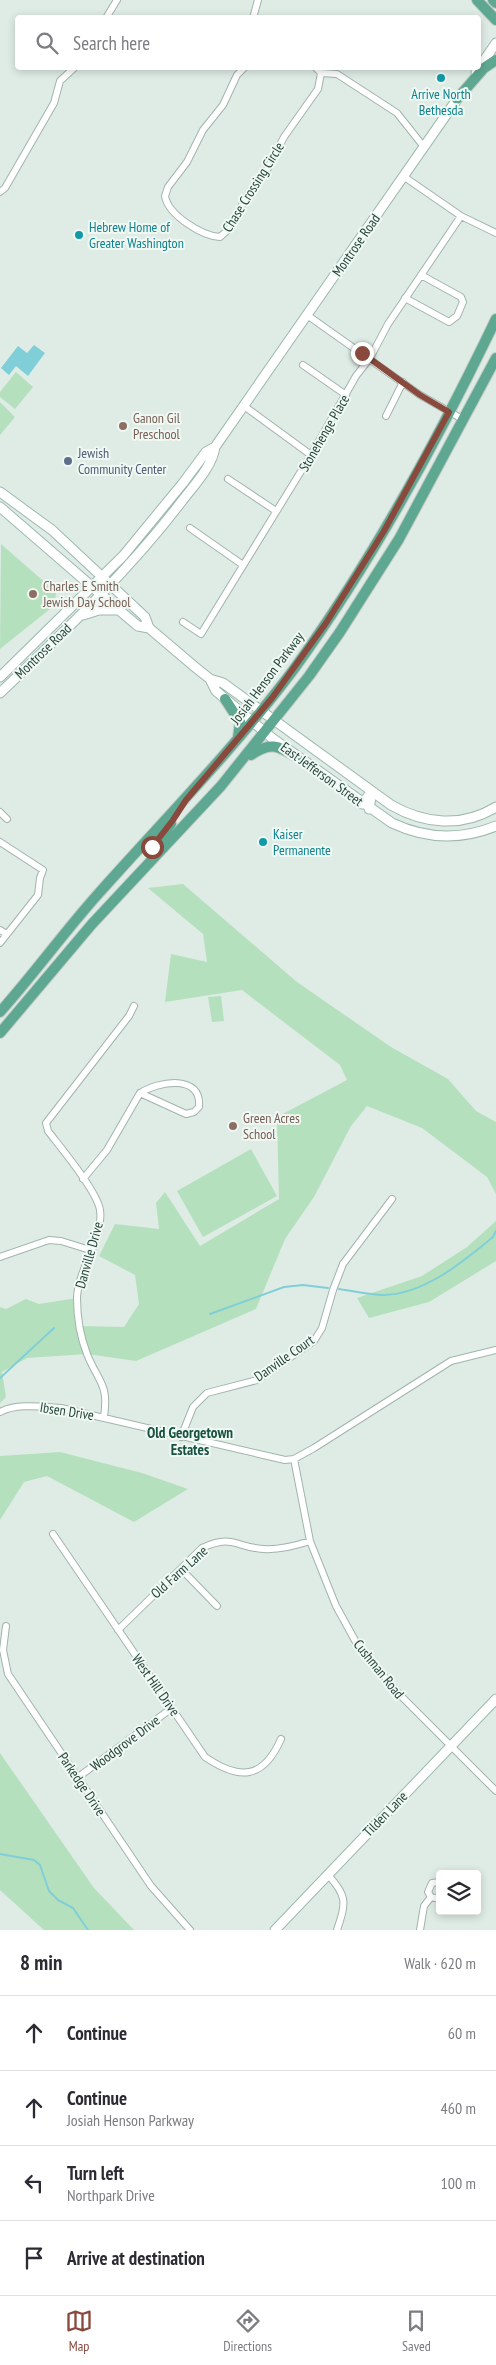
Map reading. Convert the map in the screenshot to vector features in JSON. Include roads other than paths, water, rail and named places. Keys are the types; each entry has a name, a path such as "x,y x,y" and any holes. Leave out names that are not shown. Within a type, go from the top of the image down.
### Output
{"main road":[{"path":"477,0 496,20"},
{"path":"493,0 496,3"},
{"path":"457,99 484,68 496,60"},
{"name":"Josiah Henson Parkway","path":"0,1012 87,906 186,800 253,722 326,623 384,531 449,412 496,319"},
{"path":"0,1033 92,924 240,763 309,676 361,600 399,539 496,358"},
{"path":"225,699 240,722 237,741"},
{"path":"240,763 269,746 279,747 297,757"},
{"path":"153,859 152,850 154,844 186,800"}],"street":[{"path":"254,15 258,0"},
{"path":"107,15 114,1"},
{"name":"Montrose Road","path":"481,65 496,43"},
{"path":"0,192 5,188 54,104 60,81 71,70"},
{"name":"Chase Crossing Circle","path":"242,70 237,75 223,105 203,130 188,162 168,188 165,196 168,205 179,216 210,236 220,237 230,228 245,199 268,168 284,137 318,89 318,70"},
{"path":"318,70 337,74 397,114 424,146"},
{"name":"Montrose Road","path":"0,677 102,577 152,521 206,452 215,447 477,70"},
{"path":"403,176 461,216 496,233"},
{"name":"Stonehenge Place","path":"183,622 202,634 311,455 356,376 370,358 405,298 461,216"},
{"path":"405,298 449,322 457,316 463,302 461,296 421,275"},
{"path":"307,315 403,382 464,420"},
{"path":"303,365 346,395"},
{"path":"386,416 403,382"},
{"path":"244,406 311,455"},
{"name":"Montrose Road","path":"0,693 111,586 161,528 191,489 214,457 215,447"},
{"path":"228,479 276,511"},
{"name":"East Jefferson Street","path":"0,492 52,530 145,617 149,628"},
{"name":"East Jefferson Street","path":"0,507 138,626 149,628 210,679 222,683 372,792 409,814 428,820 450,822 473,818 496,807"},
{"path":"190,528 243,565"},
{"path":"80,616 99,610 119,610"},
{"name":"East Jefferson Street","path":"210,679 216,691 297,757 392,823 412,831 438,836 453,836 482,831 496,826"},
{"path":"366,806 372,792"},
{"path":"0,812 7,819"},
{"path":"0,842 43,870 38,895 0,943"},
{"path":"0,930 7,934"},
{"name":"Danville Drive","path":"104,1417 106,1400 104,1387 87,1354 79,1326 78,1289 96,1236 100,1210 98,1202 83,1179 48,1131 46,1123 129,1016 134,1006"},
{"path":"83,1179 108,1150 140,1093 147,1089 169,1085 190,1085 196,1089 200,1097 199,1107 194,1112 186,1114 140,1093"},
{"name":"Danville Court","path":"181,1436 193,1407 207,1393 220,1388 257,1380 314,1341 322,1328 343,1264 392,1199"},
{"path":"0,1257 49,1240 61,1241 90,1250"},
{"path":"104,1417 270,1458 294,1459 451,1361 496,1350"},
{"name":"Ibsen Drive","path":"0,1412 6,1409 34,1406 61,1408 104,1417"},
{"name":"Cushman Road","path":"294,1459 310,1541 336,1606 358,1644 399,1694 496,1791"},
{"name":"West Hill Drive","path":"53,1534 206,1757 223,1769 237,1772 258,1770 274,1755 281,1739"},
{"name":"Old Farm Lane","path":"118,1630 202,1548 218,1541 233,1541 267,1549 289,1547 310,1541"},
{"path":"181,1569 217,1606"},
{"name":"Parkedge Drive","path":"6,1626 3,1650 8,1674 151,1886 190,1930"},
{"name":"Tilden Lane","path":"275,1930 496,1699"},
{"name":"Woodgrove Drive","path":"78,1778 172,1708"},
{"path":"327,1874 338,1886 345,1902 337,1930"},
{"path":"436,1882 429,1886 428,1892 431,1897 436,1898"},
{"path":"420,1930 424,1906 431,1897"}],"water":[{"path":"34,345 45,353 28,376 16,366 9,375 1,368 18,346 27,353"}],"waterway":[{"path":"339,1289 381,1295 412,1290 427,1284 455,1267 493,1237 496,1231"},
{"path":"210,1314 284,1287 303,1285 328,1288"},
{"path":"0,1378 54,1328"},
{"path":"0,1854 34,1860 40,1865 49,1891 58,1900 73,1908 88,1930"}],"place":[{"name":"Arrive North Bethesda","path":"441,78"},
{"name":"Hebrew Home of Greater Washington","path":"79,235"},
{"name":"Ganon Gil Preschool","path":"123,426"},
{"name":"Jewish Community Center","path":"68,461"},
{"name":"Charles E Smith Jewish Day School","path":"33,594"},
{"name":"Kaiser Permanente","path":"263,842"},
{"name":"Green Acres School","path":"233,1126"}],"district":[{"name":"Old Georgetown Estates","path":"190,1440"}]}
